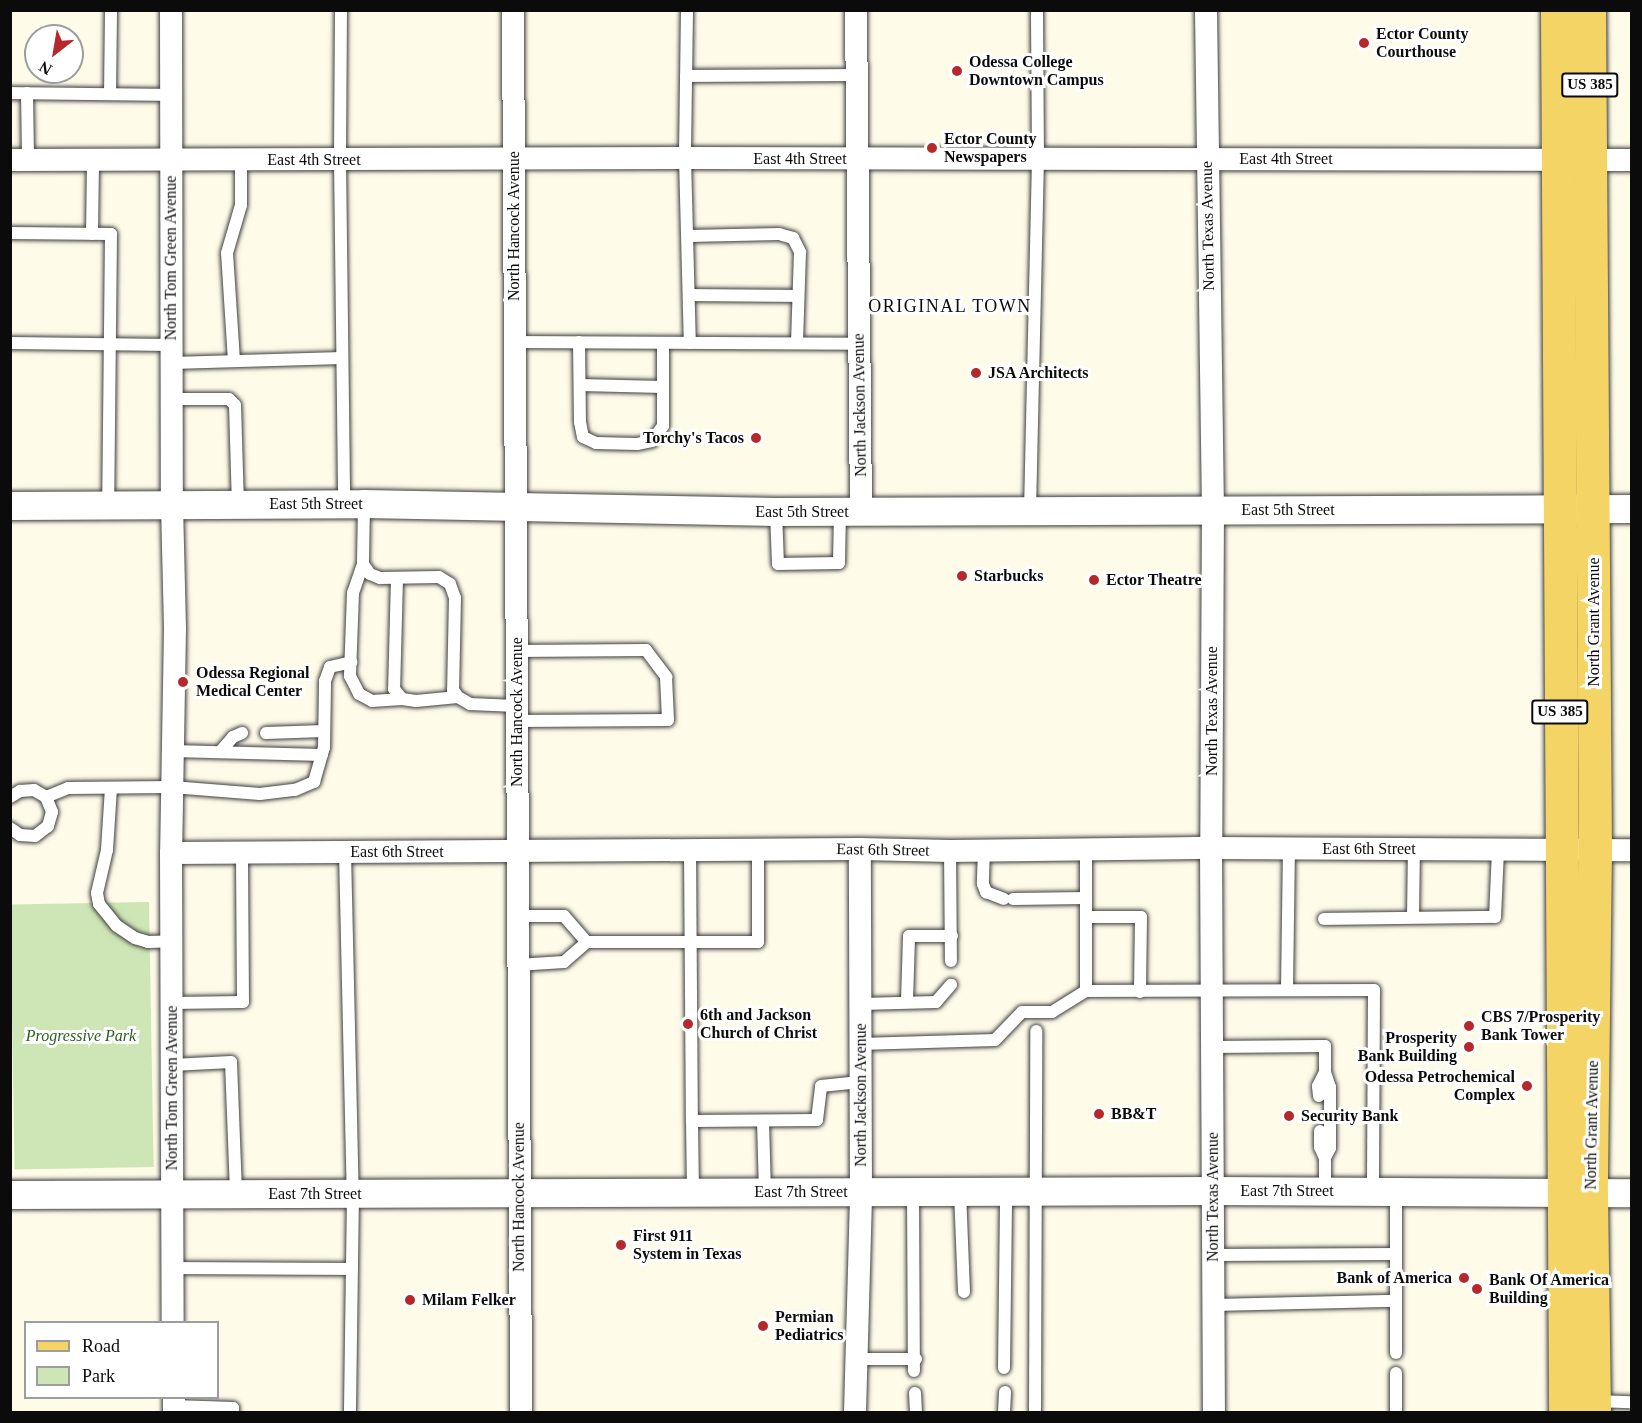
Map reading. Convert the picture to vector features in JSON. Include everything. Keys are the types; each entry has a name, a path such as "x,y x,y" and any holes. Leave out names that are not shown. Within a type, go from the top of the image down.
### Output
{"main road":[{"name":"North Grant Avenue","path":"1557,10 1561,850 1577,1194 1584,1409"},
{"name":"North Grant Avenue","path":"1577,1194 1595,850 1589,10"}],"street":[{"name":"North Tom Green Avenue","path":"171,10 172,505 176,629 171,852 174,1321"},
{"name":"North Hancock Avenue","path":"513,10 521,1413"},
{"name":"North Jackson Avenue","path":"851,512 859,344 856,10"},
{"name":"North Texas Avenue","path":"1206,10 1213,510 1211,992 1214,1413"},
{"name":"East 4th Street","path":"19,160 1207,158 1632,160"},
{"name":"East 5th Street","path":"10,506 354,504 776,512 1593,511 1632,509"},
{"name":"East 6th Street","path":"171,852 860,849 950,851 1086,848 1632,850"},
{"name":"North Jackson Avenue","path":"855,1413 861,1192 860,849"},
{"name":"East 7th Street","path":"10,1195 1035,1191 1632,1193"}],"lane":[{"path":"110,94 111,10"},
{"path":"341,10 342,358 354,504 363,564 370,574 380,579 438,577 450,584 455,598 453,690 458,697 470,704 516,713 668,720 666,677 646,650 516,651"},
{"path":"687,10 685,158 689,236 690,343"},
{"path":"1030,511 1038,159 1037,10"},
{"path":"687,76 856,75"},
{"path":"10,93 171,95"},
{"path":"19,160 27,93"},
{"path":"92,234 93,160"},
{"path":"234,361 227,254 242,205 241,160"},
{"path":"10,233 111,234 108,505"},
{"path":"689,236 779,234 793,238 800,252 797,343"},
{"path":"690,295 798,296"},
{"path":"514,342 859,344"},
{"path":"579,342 583,437 596,443 637,444 652,441 663,426 663,343"},
{"path":"10,343 109,344 234,361 342,358"},
{"path":"580,385 663,387"},
{"path":"172,399 229,399 235,405 238,505"},
{"path":"776,512 778,564 839,563 851,512"},
{"path":"363,564 353,593 350,676 358,694 372,701 402,699 417,701 458,697"},
{"path":"397,578 394,689 402,699"},
{"path":"10,797 27,789 46,797 68,788 172,787 261,794 295,790 315,782 322,755 325,681 330,667 351,662"},
{"path":"266,733 324,731"},
{"path":"220,752 233,737 242,733"},
{"path":"173,751 322,755"},
{"path":"111,788 107,850 97,893 99,904 117,926 135,938 148,942 172,941"},
{"path":"10,828 28,837 42,832 51,819 52,812 46,797"},
{"path":"1086,848 1086,991"},
{"path":"1287,989 1289,848"},
{"path":"984,849 982,884 986,892 1009,899 1086,898"},
{"path":"1413,917 1414,849"},
{"path":"690,850 693,1193"},
{"path":"517,965 564,962 587,942 758,942 758,850"},
{"path":"1324,919 1495,917 1498,850"},
{"path":"950,851 951,961"},
{"path":"172,1003 243,1002 242,852"},
{"path":"345,852 353,1194 350,1413"},
{"path":"517,915 564,916 587,942"},
{"path":"1086,917 1140,917 1140,992"},
{"path":"907,1001 909,936 952,936"},
{"path":"861,1004 936,1002 951,986"},
{"path":"860,1044 995,1040 1022,1012 1052,1012 1086,991 1374,990 1384,1192 1396,1254 1396,1353"},
{"path":"1035,1413 1036,1031"},
{"path":"1212,1047 1325,1046 1325,1071 1330,1087 1330,1149 1326,1158 1325,1192"},
{"path":"172,1065 231,1062 236,1195"},
{"path":"1319,1096 1318,1086 1325,1071"},
{"path":"692,1121 817,1120 821,1086 860,1082"},
{"path":"763,1120 765,1192"},
{"path":"1320,1131 1320,1147 1326,1158"},
{"path":"856,1359 915,1365 913,1192"},
{"path":"960,1192 964,1292"},
{"path":"1004,1368 1006,1192"},
{"path":"1213,1255 1396,1254"},
{"path":"173,1268 351,1269"},
{"path":"1214,1305 1396,1301"},
{"path":"1396,1373 1396,1413"},
{"path":"1004,1413 1005,1392"},
{"path":"915,1393 916,1413"},
{"path":"1584,1409 1632,1402"},
{"path":"174,1406 233,1408 233,1413"}],"green space":[{"name":"Progressive Park","path":"149,902 154,1167 15,1169 10,904"}],"place":[{"name":"Ector County Courthouse","path":"1364,43"},
{"name":"Odessa College Downtown Campus","path":"957,71"},
{"name":"Ector County Newspapers","path":"932,148"},
{"name":"JSA Architects","path":"976,373"},
{"name":"Torchy's Tacos","path":"756,438"},
{"name":"Starbucks","path":"962,576"},
{"name":"Ector Theatre","path":"1094,580"},
{"name":"Odessa Regional Medical Center","path":"183,682"},
{"name":"6th and Jackson Church of Christ","path":"688,1024"},
{"name":"CBS 7/Prosperity Bank Tower","path":"1469,1026"},
{"name":"Prosperity Bank Building","path":"1469,1047"},
{"name":"Odessa Petrochemical Complex","path":"1527,1086"},
{"name":"BB&T","path":"1099,1114"},
{"name":"Security Bank","path":"1289,1116"},
{"name":"First 911 System in Texas","path":"621,1245"},
{"name":"Bank of America","path":"1464,1278"},
{"name":"Bank Of America Building","path":"1477,1289"},
{"name":"Milam Felker","path":"410,1300"},
{"name":"Permian Pediatrics","path":"763,1326"}],"district":[{"name":"ORIGINAL TOWN","path":"950,306"}]}
